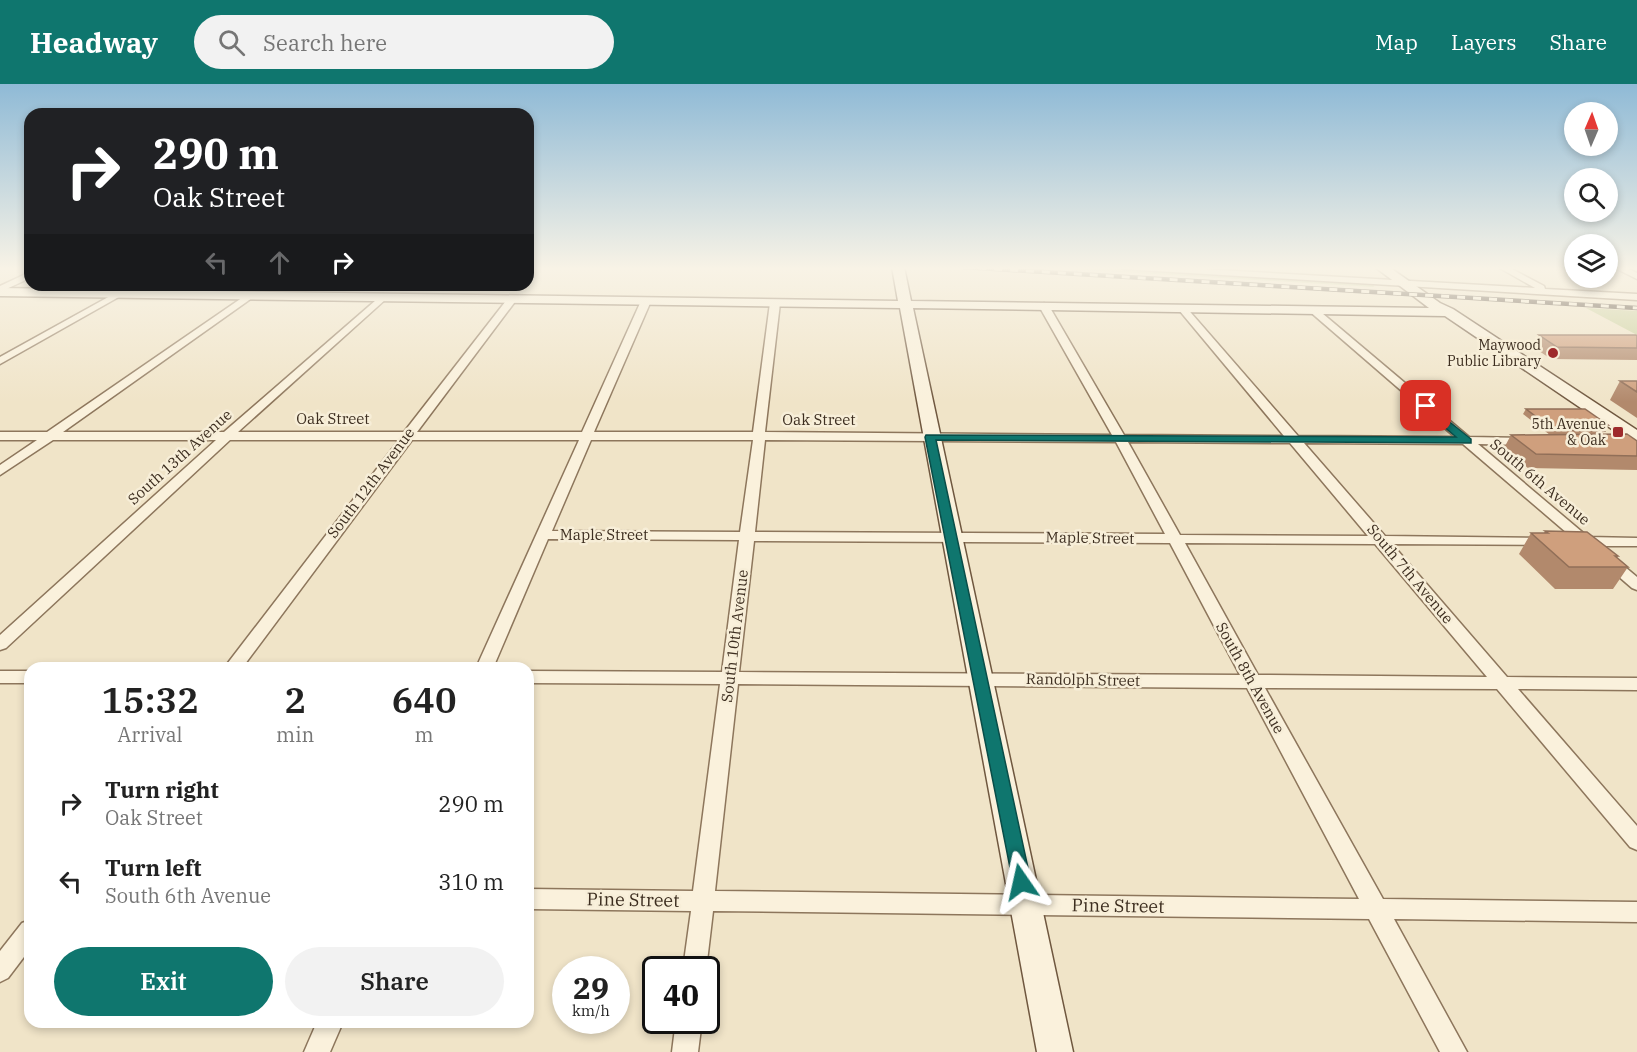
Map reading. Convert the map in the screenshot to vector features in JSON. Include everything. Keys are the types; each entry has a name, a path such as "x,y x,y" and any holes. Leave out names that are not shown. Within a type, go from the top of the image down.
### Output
{"main road":[{"path":"907,312 1055,1052"},
{"path":"1448,312 1637,440"}],"street":[{"path":"0,361 87,312"},
{"path":"0,471 226,312"},
{"name":"South 13th Avenue","path":"0,644 366,312"},
{"name":"South 12th Avenue","path":"236,662 502,312"},
{"path":"487,662 641,312"},
{"name":"South 10th Avenue","path":"697,956 774,312"},
{"name":"South 8th Avenue","path":"1048,312 1120,438 1454,1052"},
{"name":"South 7th Avenue","path":"1186,312 1637,841"},
{"name":"South 6th Avenue","path":"1316,312 1637,585"},
{"name":"Oak Street","path":"0,436 759,436 1536,441"},
{"path":"1615,441 1637,440"},
{"name":"Maple Street","path":"542,535 1637,542"},
{"path":"0,677 24,677"},
{"name":"Randolph Street","path":"534,677 1637,684"},
{"name":"Pine Street","path":"534,899 1637,912"},
{"path":"0,970 24,939"},
{"path":"317,1052 327,1028"},
{"path":"685,1052 687,1034"}],"green space":[{"path":"1594,312 1637,312 1637,335"}],"building":[{"path":"1539,335 1636,335 1637,348 1557,347"},
{"path":"1620,381 1637,381 1637,392"},
{"path":"1526,409 1585,409 1608,425 1596,425 1604,431 1554,430"},
{"path":"1627,434 1637,441 1637,456 1536,454 1511,435"},
{"path":"1545,531 1587,532 1618,556 1615,556 1628,567 1569,567 1531,533 1548,533"}],"place":[{"name":"Maywood Public Library","path":"1553,353"},
{"name":"5th Avenue & Oak","path":"1618,432"}],"route":[{"path":"1021,882 930,437 1467,441 1426,406"}]}
